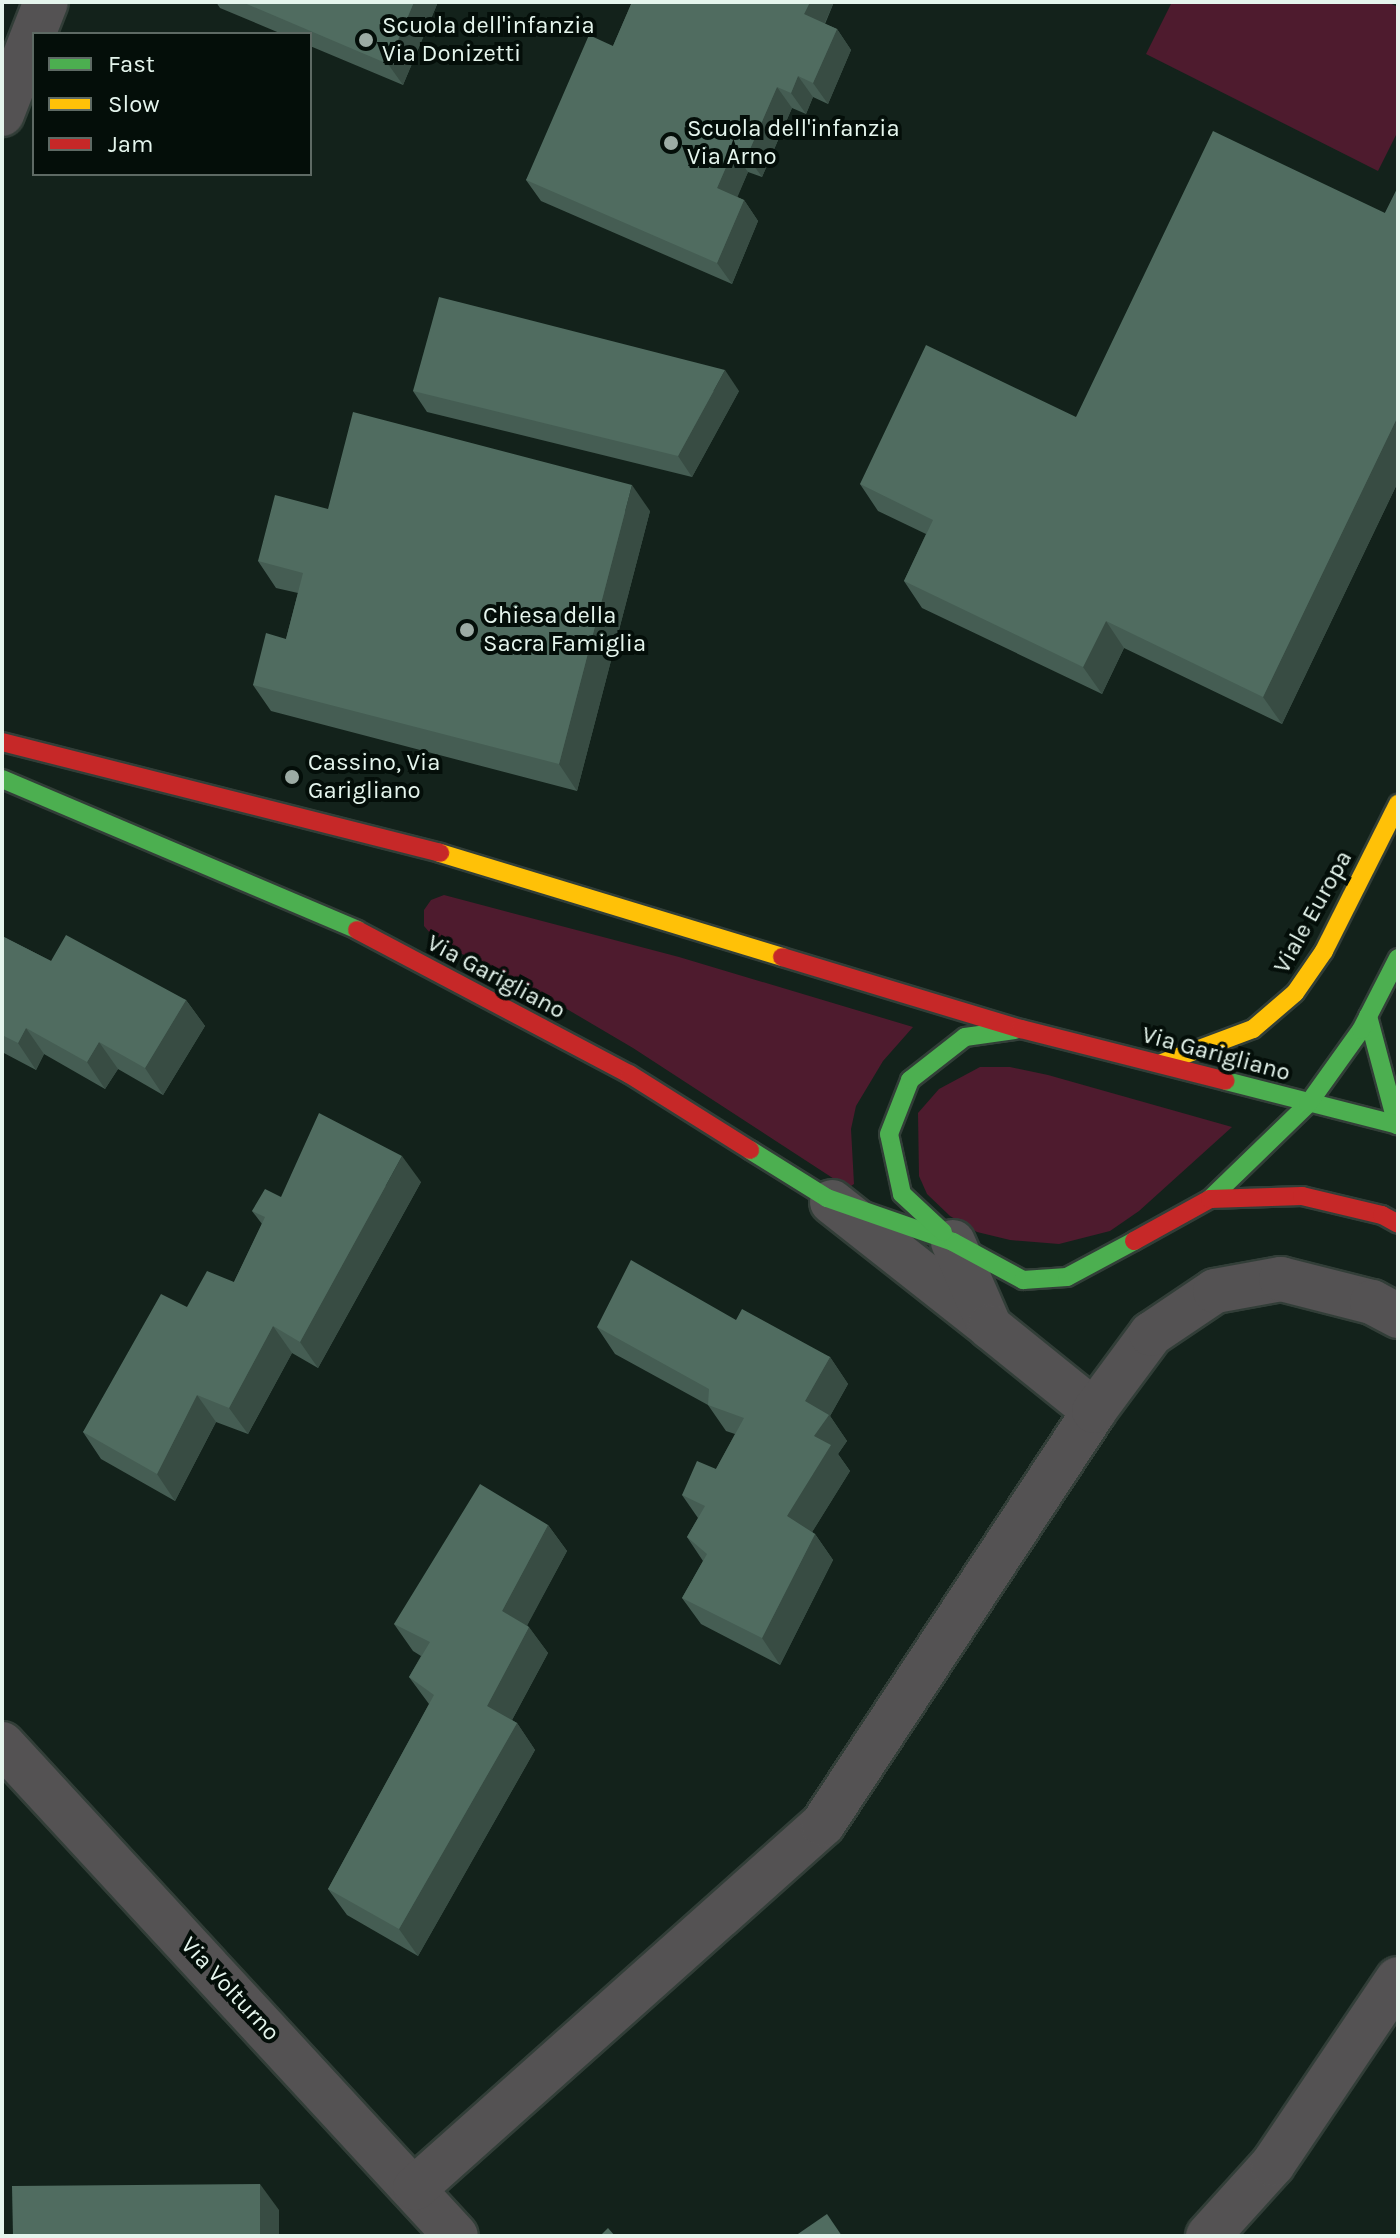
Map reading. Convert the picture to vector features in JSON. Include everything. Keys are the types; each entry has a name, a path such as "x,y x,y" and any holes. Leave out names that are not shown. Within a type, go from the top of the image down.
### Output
{"main road":[{"name":"Via Garigliano","path":"2,742 423,848 1021,1029 1398,1125"},
{"name":"Via Garigliano","path":"2,779 328,915 629,1074 827,1198 953,1242 1023,1280 1067,1277 1210,1199 1302,1196 1382,1215 1398,1224"},
{"name":"Viale Europa","path":"1162,1063 1253,1029 1295,993 1324,951 1398,804"},
{"path":"1210,1199 1308,1104 1368,1016 1398,958"},
{"path":"1368,1016 1398,1125"},
{"name":"Via Garigliano","path":"953,1242 902,1194 889,1134 910,1080 965,1037 1021,1029"}],"street":[{"path":"34,32 46,2"},
{"path":"2,114 32,38"},
{"path":"827,1198 1094,1411"},
{"path":"953,1242 990,1327"},
{"path":"415,2188 823,1824 1094,1411 1151,1334 1215,1291 1281,1279 1372,1302 1398,1316"},
{"name":"Via Volturno","path":"2,1744 415,2188 456,2236"},
{"path":"1208,2236 1273,2164 1398,1979"}],"shaded area":[{"path":"1172,2 1387,2 1398,7 1398,131 1378,171 1146,54"},
{"path":"444,895 679,957 913,1027 883,1061 856,1106 851,1129 854,1184 848,1188 633,1048 560,1005 437,941 424,926 424,910 431,900"},
{"path":"980,1067 1010,1067 1048,1075 1232,1127 1139,1211 1110,1231 1059,1244 1010,1240 977,1232 950,1216 927,1194 919,1176 918,1113 939,1089"}],"building":[{"path":"242,2 414,2 388,64"},
{"name":"Scuola dell'infanzia Via Arno","path":"632,2 810,2 804,14 837,29 813,83 798,76 791,93 777,87 747,156 733,151 717,188 744,200 717,263 526,180 589,35 613,46"},
{"path":"1213,131 1385,213 1398,187 1398,416 1263,697 1106,621 1083,667 904,581 933,520 860,484 926,345 1076,417"},
{"path":"439,297 725,370 678,456 413,391"},
{"name":"Chiesa della Sacra Famiglia","path":"353,412 632,485 559,764 253,685 266,633 286,639 303,573 258,561 275,495 328,509"},
{"path":"66,935 186,1000 145,1068 99,1042 87,1062 26,1028 18,1043 2,1035 2,936 51,961"},
{"path":"319,1113 402,1156 300,1342 273,1326 229,1408 197,1395 157,1474 83,1432 161,1294 187,1307 207,1271 234,1282 265,1217 252,1211 265,1189 281,1197"},
{"path":"631,1260 736,1320 742,1309 830,1357 805,1401 829,1415 814,1436 831,1445 787,1516 815,1534 762,1638 682,1598 707,1554 687,1537 705,1506 682,1495 697,1461 716,1469 744,1418 708,1405 709,1389 597,1327"},
{"path":"480,1484 548,1525 502,1611 529,1627 487,1706 517,1723 399,1929 328,1889 434,1695 409,1677 430,1642 394,1624"},
{"path":"260,2184 260,2236 13,2236 12,2186"},
{"path":"827,2214 842,2236 795,2236"},
{"path":"608,2228 615,2236 600,2236"}],"traffic: fast":[{"path":"2,779 357,930"},
{"path":"1210,1199 1308,1104 1361,1030 1398,958"},
{"path":"1368,1016 1397,1125"},
{"path":"943,1232 902,1194 889,1134 910,1080 965,1037 1015,1030"},
{"path":"1226,1081 1398,1125"},
{"path":"750,1150 827,1198 953,1242 1023,1280 1067,1277 1134,1241"}],"traffic: slow":[{"path":"1162,1063 1253,1029 1295,993 1324,951 1398,804"},
{"path":"440,853 782,957"}],"traffic: jam":[{"path":"2,742 440,853"},
{"path":"357,930 629,1074 750,1150"},
{"path":"782,957 1021,1029 1226,1081"},
{"path":"1134,1241 1210,1199 1302,1196 1382,1215 1398,1224"}],"place":[{"name":"Scuola dell'infanzia Via Donizetti","path":"366,40"},
{"name":"Scuola dell'infanzia Via Arno","path":"671,143"},
{"name":"Chiesa della Sacra Famiglia","path":"467,630"},
{"name":"Cassino, Via Garigliano","path":"292,777"}]}
